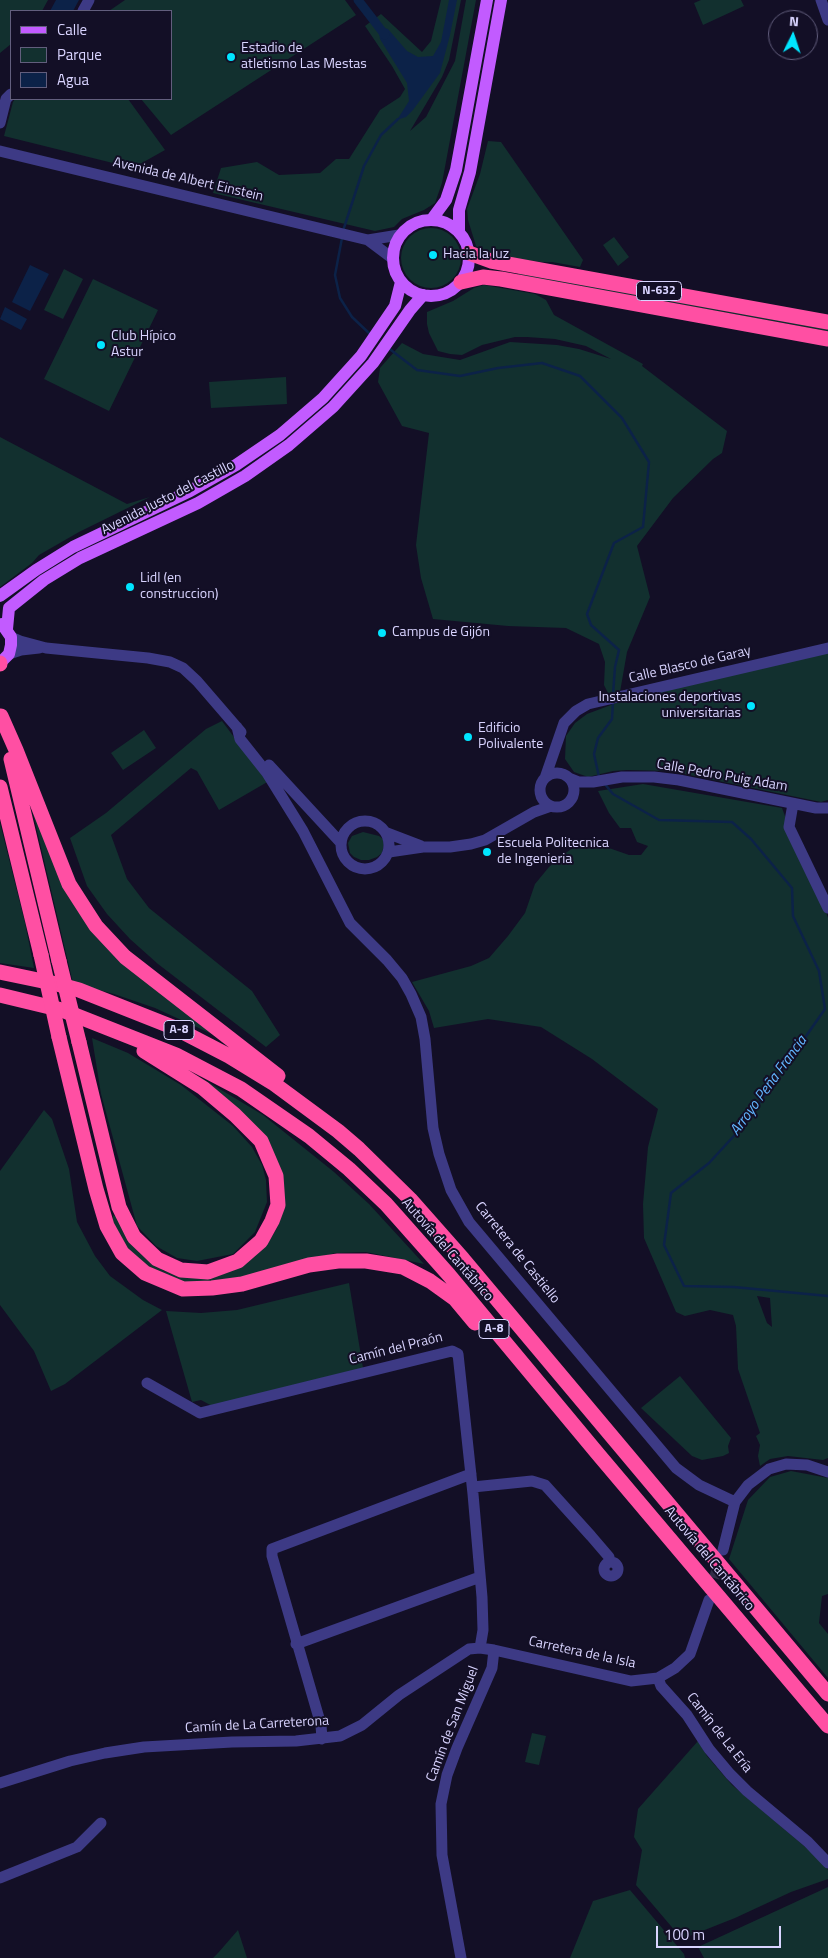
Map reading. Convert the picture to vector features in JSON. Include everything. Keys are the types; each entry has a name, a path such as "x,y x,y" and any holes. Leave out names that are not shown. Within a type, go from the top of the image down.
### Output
{"highway":[{"name":"N-632","path":"469,253 491,261 828,322"},
{"name":"N-632","path":"461,282 484,277 501,279 828,339"},
{"path":"0,713 118,1207 134,1237 157,1259 181,1270 208,1272 238,1261 261,1241 278,1205 276,1176 261,1142 235,1115 182,1073 87,1021"},
{"path":"0,713 69,884 96,926 125,957 366,1146 415,1194 463,1259"},
{"path":"0,787 96,1189 107,1226 122,1253 145,1273 184,1289 242,1284 310,1265 338,1261 366,1261 403,1267 430,1281 455,1299 593,1457 642,1505"},
{"name":"Autovía del Cantábrico","path":"0,972 79,990 175,1028 230,1056 272,1083 345,1137 410,1199 463,1259 828,1694"},
{"name":"Autovía del Cantábrico","path":"0,995 62,1010 176,1055 241,1089 309,1136 348,1168 386,1204 449,1275 828,1726"}],"main road":[{"path":"432,219 446,200 456,170 487,0"},
{"path":"459,232 459,210 470,172 501,0"},
{"path":"423,295 410,290 401,282 394,268 392,258 394,246 399,235 411,225 420,221 432,219 450,225 459,232 466,243 469,253 466,273 461,282"},
{"name":"Avenida Justo del Castillo","path":"0,596 36,570 73,547 190,491 236,465 280,435 323,398 361,356 389,318 399,295 401,282"},
{"name":"N-632","path":"423,295 443,294 461,282"},
{"name":"Avenida Justo del Castillo","path":"2,661 9,608 44,580 80,558 198,503 245,476 289,446 333,407 373,363 410,310 423,295"}],"street":[{"path":"821,0 828,20"},
{"path":"0,123 6,99 10,95"},
{"name":"Avenida de Albert Einstein","path":"0,151 367,239 399,235"},
{"name":"Avenida de Albert Einstein","path":"367,239 392,258"},
{"name":"Carretera de Castiello","path":"6,629 20,641 46,648 148,658 170,662 183,668 237,727 286,785 285,797 289,809"},
{"name":"Carretera de Castiello","path":"2,661 21,650 46,648"},
{"name":"Calle Blasco de Garay","path":"555,745 564,723 576,711 588,704 828,648"},
{"name":"Carretera de Castiello","path":"237,727 240,739 267,773 303,831 350,923 387,960 402,978 411,994 421,1017 425,1039 433,1128 439,1154 451,1190 469,1222 676,1468 699,1485 735,1502"},
{"path":"540,791 545,802 557,807 566,805 573,795 574,789 558,764 555,745"},
{"path":"518,821 540,791 555,745"},
{"path":"545,778 553,774 566,776"},
{"name":"Calle Pedro Puig Adam","path":"566,776 579,782 654,777 679,780 793,804 828,808"},
{"name":"Calle Pedro Puig Adam","path":"573,795 582,787 593,782"},
{"path":"286,785 341,844"},
{"path":"793,804 789,827 828,908"},
{"path":"389,852 422,846 450,848 471,844 485,840 534,812 551,806"},
{"name":"Calle Pedro Puig Adam","path":"816,808 828,816"},
{"path":"311,812 336,830 345,832"},
{"path":"387,833 390,844 389,852 382,864 372,869 364,870 354,867 347,862 342,852 341,844 345,832 358,822 367,821 375,823 387,833 422,846"},
{"name":"Camín del Praón","path":"147,1383 200,1413 452,1351 458,1354 473,1487 480,1577 483,1620 480,1648"},
{"path":"722,1550 735,1502 748,1485 769,1469 786,1464 807,1465 828,1472"},
{"path":"322,1739 321,1725 296,1644 272,1556 272,1549 471,1474"},
{"path":"473,1487 532,1481 545,1485 606,1553 610,1562"},
{"path":"296,1644 480,1577"},
{"name":"Carretera de la Isla","path":"494,1650 631,1681 658,1678 675,1668 690,1654 709,1600"},
{"name":"Camín de La Carreterona","path":"0,1783 70,1761 144,1747 191,1743 296,1741 340,1736 362,1725 398,1695 469,1649 494,1650"},
{"name":"Camín de San Miguel","path":"461,1958 442,1856 441,1804 447,1775 492,1668 494,1650"},
{"name":"Camín de La Ería","path":"658,1678 661,1686 687,1715 709,1749 730,1774 747,1791 808,1842 828,1863"},
{"path":"0,1878 77,1847 101,1823"}],"green space":[{"path":"0,0 48,0 43,10 10,10 10,45 0,53"},
{"name":"Estadio de atletismo Las Mestas","path":"125,0 345,0 356,15 171,135 142,100 172,100 172,10 110,10"},
{"path":"441,0 461,0 449,60 442,77 410,131 426,117 455,61 466,0 476,0 442,183 435,203 402,219 394,227 375,231 213,193 221,168 257,162 279,175 320,173 336,159 349,159 380,110 400,97 405,89 365,26 381,14 422,52 431,41"},
{"path":"701,0 741,0 744,6 703,25 694,3"},
{"path":"14,100 129,100 165,150 133,168 4,136"},
{"path":"488,141 501,142 583,260 580,267 505,257 484,252 476,246 468,220 467,209 480,174"},
{"path":"431,228 448,233 456,241 461,258 456,275 448,283 431,288 414,283 406,275 401,258 406,241 414,233"},
{"path":"614,237 629,257 618,266 603,245"},
{"path":"64,269 83,279 63,319 44,310"},
{"path":"518,271 828,327 828,331 518,275"},
{"name":"Club Hípico Astur","path":"93,279 158,310 109,411 44,379"},
{"path":"484,285 535,294 546,300 554,315 643,364 642,366 727,431 722,453 713,459 673,498 637,546 650,597 627,652 620,692 608,693 604,685 605,662 599,644 566,628 508,626 433,619 421,578 416,545 429,433 402,426 378,382 380,368 402,343 423,354 460,360 510,342 557,345 579,349 611,359 586,346 555,339 527,337 515,337 482,345 462,355 438,351 429,333 427,312 453,301 474,288"},
{"name":"Club Hípico Astur","path":"286,377 287,404 211,408 209,382"},
{"path":"0,437 127,504 150,497 79,532 39,555 32,563 0,587"},
{"path":"828,653 828,800 821,802 670,771 613,771 588,777 574,772 565,759 566,736 575,723 587,714 627,699"},
{"path":"222,721 269,781 219,810 197,771 191,768 111,835 127,879 149,908 252,991 280,1035 266,1047 158,964 130,939 107,914 87,886 70,838 106,813 206,729"},
{"path":"144,730 156,748 123,770 111,753"},
{"path":"643,784 782,808 817,885 828,918 828,1458 823,1460 788,1456 770,1459 760,1466 758,1456 760,1445 756,1436 760,1433 738,1369 736,1326 733,1315 710,1310 685,1316 676,1312 644,1238 643,1204 648,1147 658,1109 592,1059 541,1027 488,1019 434,1028 429,1011 412,982 471,966 489,958 525,913 535,884 561,856 579,844 589,841 629,855 641,855 648,846 637,842 631,828 620,828 609,813 598,791","holes":["757,1296 770,1298 772,1327 767,1323"]},
{"path":"31,805 102,938 225,1040 155,1008 73,983"},
{"path":"0,823 25,923 34,968 0,963"},
{"path":"363,832 379,836 383,839 382,853 377,857 361,860 350,853 348,843 352,836"},
{"path":"92,1038 128,1053 181,1085 233,1126 252,1147 262,1165 266,1180 267,1202 255,1232 233,1254 197,1261 177,1258 156,1246 137,1226 101,1094"},
{"path":"203,1079 263,1115 334,1172 369,1204 424,1264 366,1252 335,1253 253,1275 194,1284 168,1279 134,1257 118,1236 113,1215 117,1217 128,1239 145,1258 164,1271 189,1277 270,1240 277,1228 284,1209 283,1174"},
{"path":"44,1110 52,1119 69,1169 77,1222 95,1256 110,1276 143,1300 162,1310 65,1384 51,1391 34,1351 0,1305 0,1171"},
{"path":"349,1283 363,1368 212,1406 201,1400 192,1402 166,1311 201,1313 237,1310"},
{"path":"680,1376 731,1438 728,1446 729,1453 702,1460 692,1456 641,1408"},
{"path":"791,1471 828,1478 828,1594 822,1596 819,1623 828,1634 828,1678 729,1559 748,1500 770,1477"},
{"path":"532,1733 546,1736 539,1765 525,1762"},
{"path":"698,1741 707,1756 732,1785 822,1861 828,1870 828,1879 791,1892 735,1918 682,1939 636,1885 642,1850 634,1837 638,1809"},
{"path":"828,1887 828,1958 704,1958 698,1947"},
{"path":"630,1890 684,1954 685,1958 570,1958 593,1901"},
{"path":"238,1930 247,1958 213,1958 218,1953"}],"water":[{"path":"56,0 79,0 74,10 51,10"},
{"path":"449,0 457,0 440,73 413,110 406,117 397,120 409,101 407,83 380,39 378,26 388,29 407,51 418,57 433,56 441,42"},
{"path":"30,265 49,274 30,311 12,302"},
{"path":"5,307 27,319 21,330 0,319"}],"waterway":[{"path":"358,0 385,35"},
{"name":"Arroyo Peña Francia","path":"343,231 364,166 381,135 398,119"},
{"name":"Arroyo Peña Francia","path":"342,238 335,275 340,298 352,317 371,335"},
{"name":"Arroyo Peña Francia","path":"387,347 417,370 460,376 498,368 542,363 580,376 622,418 649,462 643,527 614,543 587,614 591,625 619,650 615,667 613,695"},
{"name":"Arroyo Peña Francia","path":"599,777 594,754 598,738 612,719 613,701"},
{"name":"Arroyo Peña Francia","path":"604,783 613,794 659,820 732,822 751,839 792,888 793,916 819,971 825,1009 743,1126 709,1163 671,1193 664,1245 684,1286 734,1287 828,1296"}],"tunnel":[{"path":"710,1594 720,1559"}],"place":[{"name":"Estadio de atletismo Las Mestas","path":"231,57"},
{"name":"Hacia la luz","path":"433,255"},
{"name":"Club Hípico Astur","path":"101,345"},
{"name":"Lidl (en construccion)","path":"130,587"},
{"name":"Campus de Gijón","path":"382,633"},
{"name":"Instalaciones deportivas universitarias","path":"751,706"},
{"name":"Edificio Polivalente","path":"468,737"},
{"name":"Escuela Politecnica de Ingenieria","path":"487,852"}]}
